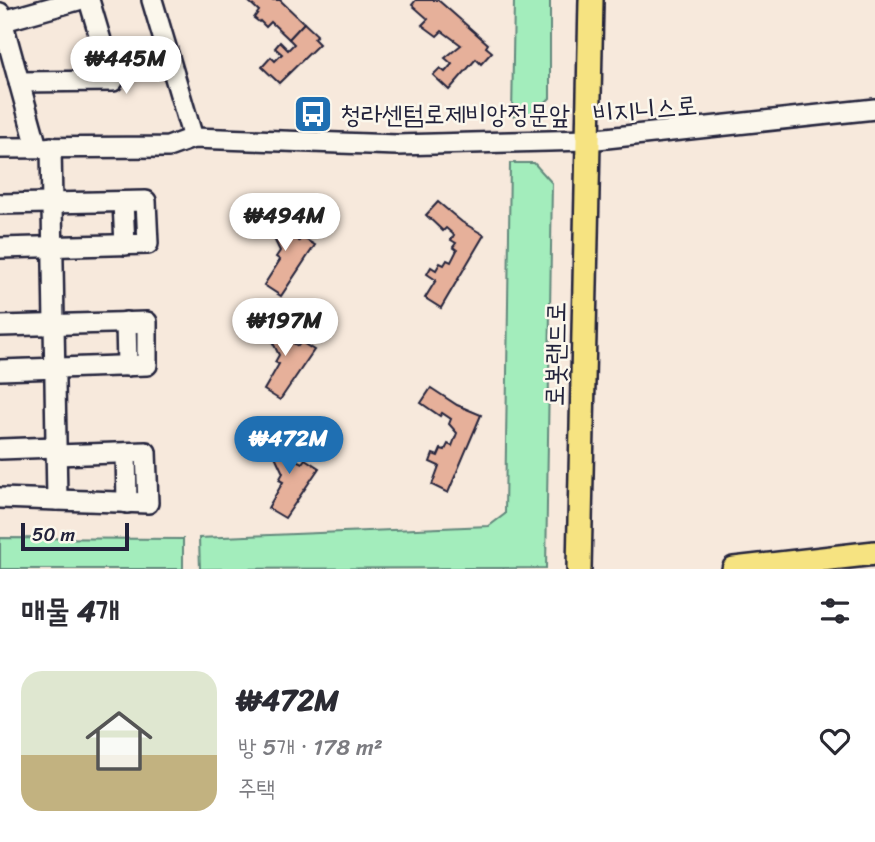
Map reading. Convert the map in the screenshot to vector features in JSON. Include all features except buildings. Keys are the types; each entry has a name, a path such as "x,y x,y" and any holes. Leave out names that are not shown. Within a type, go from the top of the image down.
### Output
{"main road":[{"name":"로봇랜드로","path":"579,569 591,0"},
{"path":"734,569 875,553"}],"street":[{"path":"57,499 51,204 44,147 11,75 1,19 78,0"},
{"path":"11,75 113,80 89,0"},
{"path":"152,0 193,138"},
{"name":"비지니스로","path":"0,148 167,147 193,138 397,145 588,140 875,110"},
{"path":"0,204 146,201 148,244 0,248"},
{"path":"0,326 147,322 147,365 0,370"},
{"path":"0,449 146,452 148,503 0,498"}],"green space":[{"path":"514,0 550,0 550,98 532,115 512,116"},
{"path":"510,163 534,163 552,183 546,568 200,569 199,538 489,526 505,514"},
{"path":"0,538 183,539 183,569 0,569"}],"place":[{"name":"청라센텀로제비앙정문앞","path":"313,114"}]}
